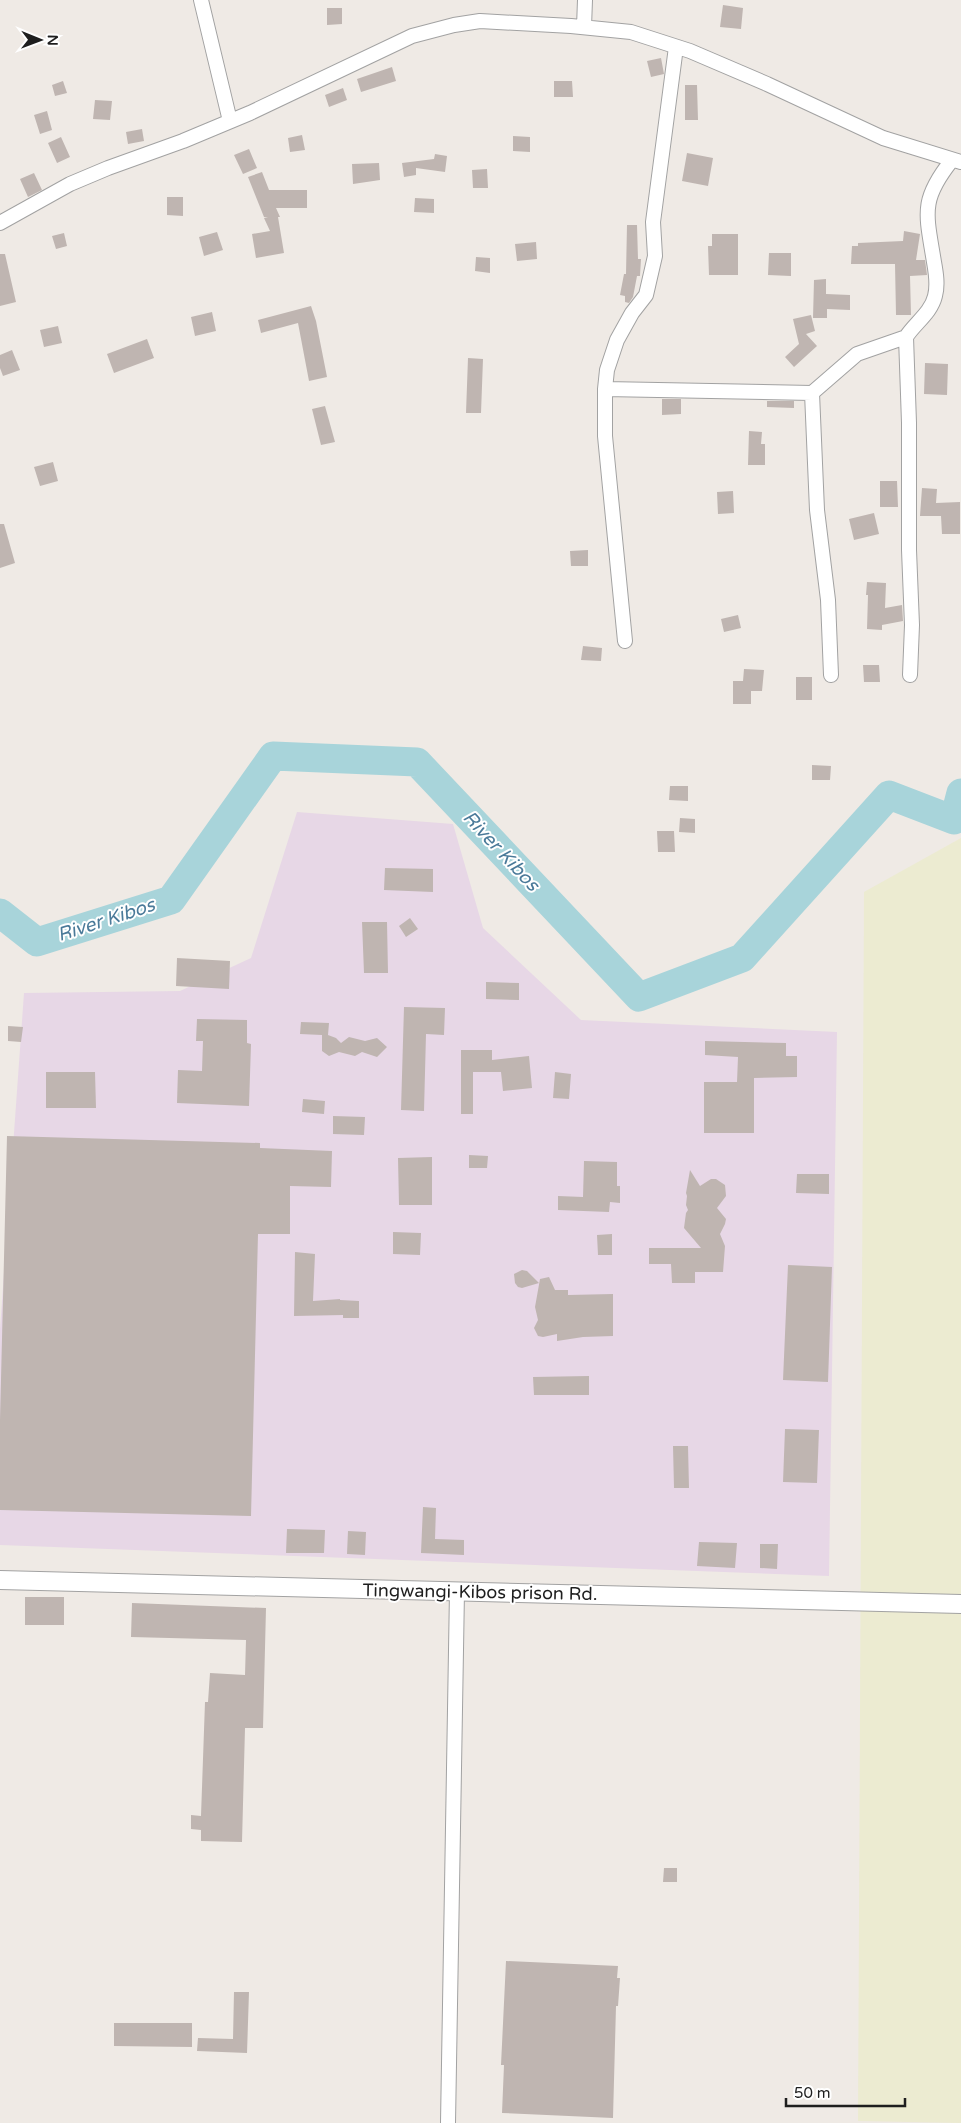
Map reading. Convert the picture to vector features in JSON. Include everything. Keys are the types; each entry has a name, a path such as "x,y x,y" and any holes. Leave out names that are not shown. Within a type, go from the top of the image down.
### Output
{"street":[{"path":"201,0 230,121"},
{"path":"584,27 585,0"},
{"path":"0,223 70,184 230,121 412,36 432,30 480,22 584,27 631,32 690,50 883,138 956,161"},
{"path":"625,641 604,436 605,389 607,370 617,340 632,313 646,295 655,256 653,222 676,47"},
{"path":"605,389 812,393 857,354 906,337 932,305 936,294 936,276 927,212 929,196 936,179 956,161"},
{"path":"906,337 912,625 910,675"},
{"path":"812,393 817,510 828,600 831,675"},
{"name":"Tingwangi-Kibos prison Rd.","path":"0,1580 961,1604"},
{"path":"448,2123 457,1591"}],"shaded area":[{"path":"297,812 453,824 483,928 581,1020 837,1032 829,1576 0,1545 0,1329 24,993 180,991 251,958"}],"green space":[{"path":"961,838 961,2123 858,2121 864,892"}],"building":[{"path":"723,5 743,8 741,29 720,27"},
{"path":"327,8 342,8 342,24 327,25"},
{"path":"661,58 664,74 651,77 647,61"},
{"path":"392,67 396,81 361,92 357,79"},
{"path":"63,81 67,93 55,96 52,85"},
{"path":"554,81 572,81 573,97 554,97"},
{"path":"685,85 697,85 698,120 685,120"},
{"path":"343,88 347,100 329,107 325,95"},
{"path":"95,100 112,101 110,120 93,119"},
{"path":"47,111 52,130 40,134 34,115"},
{"path":"142,129 144,141 128,144 126,132"},
{"path":"302,135 305,150 290,152 288,138"},
{"path":"513,136 530,137 530,152 513,151"},
{"path":"61,137 70,157 57,163 48,143"},
{"path":"249,149 257,168 243,174 234,155"},
{"path":"687,153 713,158 708,186 682,181"},
{"path":"435,154 447,156 445,172 416,168 416,175 404,177 402,163 434,159"},
{"path":"379,163 380,180 353,184 352,164"},
{"path":"487,169 488,188 473,188 472,170"},
{"path":"262,172 269,190 307,190 307,208 276,208 280,217 278,217 284,253 256,258 252,234 270,231 264,218 268,217 264,217 248,177"},
{"path":"34,173 42,190 28,197 20,179"},
{"path":"167,197 183,197 183,216 167,215"},
{"path":"415,198 434,199 434,213 414,212"},
{"path":"627,225 637,225 638,259 641,259 640,276 637,276 633,297 629,303 625,302 625,296 620,295 624,274 626,274"},
{"path":"904,231 920,234 916,260 925,260 927,275 910,276 911,315 896,315 895,264 851,264 852,246 858,246 858,243 903,241"},
{"path":"217,232 223,250 204,256 199,237"},
{"path":"64,233 67,246 56,249 52,236"},
{"path":"712,234 738,234 738,275 709,275 708,246 712,246"},
{"path":"536,242 537,259 517,261 515,244"},
{"path":"769,253 791,253 791,276 768,275"},
{"path":"0,254 5,254 16,302 0,306"},
{"path":"476,257 490,258 490,273 475,271"},
{"path":"826,279 826,294 850,295 850,310 827,309 827,318 813,318 814,280"},
{"path":"311,306 316,321 327,377 309,381 298,323 261,333 258,320"},
{"path":"212,312 216,331 195,336 191,317"},
{"path":"811,315 815,331 806,334 817,346 794,367 785,357 799,344 793,319"},
{"path":"58,326 62,343 44,347 40,330"},
{"path":"147,339 154,358 114,373 107,354"},
{"path":"12,350 20,370 3,376 0,368 0,355"},
{"path":"468,358 483,359 481,413 466,413"},
{"path":"925,363 948,364 947,395 924,394"},
{"path":"662,399 681,399 681,414 662,415"},
{"path":"767,401 794,401 794,408 767,407"},
{"path":"325,406 335,442 321,445 312,409"},
{"path":"749,431 762,432 761,444 765,444 765,465 748,465"},
{"path":"53,462 58,481 40,486 34,467"},
{"path":"880,481 897,481 898,507 880,507"},
{"path":"922,488 937,489 936,503 960,502 960,534 942,534 941,516 920,516"},
{"path":"733,491 734,513 718,514 717,492"},
{"path":"874,513 879,534 854,540 849,519"},
{"path":"0,524 4,524 15,563 0,568"},
{"path":"588,550 588,566 571,566 570,551"},
{"path":"867,582 886,583 885,608 902,605 903,621 882,625 882,630 867,629"},
{"path":"738,615 741,628 724,632 721,619"},
{"path":"583,646 602,648 601,661 581,660"},
{"path":"863,665 879,665 880,682 864,682"},
{"path":"744,669 764,670 762,691 751,691 751,704 733,704 733,681 743,681"},
{"path":"796,677 812,677 812,700 796,700"},
{"path":"812,765 831,766 830,780 812,780"},
{"path":"670,786 688,786 688,801 669,800"},
{"path":"680,818 695,819 695,833 679,832"},
{"path":"657,831 674,831 675,852 658,852"},
{"path":"385,868 433,869 433,892 384,890"},
{"path":"410,918 418,929 406,937 399,926"},
{"path":"362,922 387,922 388,973 364,973"},
{"path":"177,958 230,961 229,989 176,986"},
{"path":"486,982 519,983 519,1000 486,999"},
{"path":"404,1007 445,1008 444,1035 426,1034 424,1111 401,1110"},
{"path":"197,1019 247,1020 247,1043 251,1044 249,1106 177,1103 178,1070 202,1071 203,1041 196,1041"},
{"path":"301,1022 329,1023 328,1035 336,1038 341,1043 349,1037 365,1041 377,1038 387,1047 377,1057 362,1052 355,1056 339,1052 329,1056 322,1051 322,1035 300,1034"},
{"path":"8,1026 23,1027 21,1042 8,1041"},
{"path":"705,1041 786,1043 786,1056 797,1056 797,1077 754,1078 754,1133 704,1133 704,1082 737,1082 738,1057 705,1055"},
{"path":"461,1050 492,1050 492,1060 529,1056 532,1088 503,1091 501,1072 473,1072 473,1114 461,1114"},
{"path":"46,1072 95,1072 96,1108 46,1108"},
{"path":"555,1072 571,1074 569,1099 553,1098"},
{"path":"303,1099 325,1101 324,1114 302,1112"},
{"path":"333,1116 365,1117 364,1135 333,1134"},
{"path":"7,1136 260,1143 260,1148 332,1151 331,1187 290,1186 290,1234 258,1234 251,1516 0,1510 0,1420"},
{"path":"469,1155 488,1156 487,1168 469,1168"},
{"path":"432,1157 432,1205 399,1205 398,1158"},
{"path":"584,1161 617,1162 617,1186 620,1186 620,1203 610,1202 609,1212 558,1210 558,1196 583,1197"},
{"path":"690,1170 700,1186 711,1179 716,1179 725,1185 726,1196 717,1208 726,1219 720,1234 725,1246 723,1272 695,1272 695,1283 672,1283 671,1264 649,1264 649,1248 701,1248 684,1228 688,1210 686,1193"},
{"path":"797,1174 829,1174 829,1194 796,1193"},
{"path":"393,1232 421,1233 420,1255 393,1254"},
{"path":"612,1234 612,1255 598,1255 597,1235"},
{"path":"295,1252 315,1254 313,1301 340,1299 359,1301 359,1318 343,1318 343,1315 294,1316"},
{"path":"788,1265 832,1267 828,1382 783,1380"},
{"path":"522,1270 527,1271 539,1283 522,1288 518,1287 515,1283 514,1274"},
{"path":"549,1277 555,1290 568,1290 568,1295 613,1294 613,1336 583,1337 557,1341 557,1334 543,1337 538,1336 534,1328 538,1320 535,1307 540,1279"},
{"path":"589,1376 589,1395 534,1395 533,1377"},
{"path":"785,1429 819,1430 817,1483 783,1482"},
{"path":"673,1446 688,1446 689,1488 674,1488"},
{"path":"423,1507 436,1508 435,1539 464,1540 464,1555 421,1553"},
{"path":"287,1529 325,1530 324,1553 286,1553"},
{"path":"348,1531 366,1532 365,1555 347,1554"},
{"path":"699,1542 737,1543 735,1568 697,1566"},
{"path":"760,1544 778,1544 777,1569 760,1568"},
{"path":"25,1597 64,1597 64,1625 25,1625"},
{"path":"132,1603 266,1608 263,1728 245,1728 242,1842 201,1841 201,1830 191,1829 191,1815 201,1816 205,1702 208,1702 210,1673 245,1675 246,1640 131,1637"},
{"path":"664,1868 677,1868 677,1882 663,1882"},
{"path":"506,1961 618,1966 617,1978 620,1978 618,2006 616,2006 613,2118 502,2113 504,2065 501,2065"},
{"path":"234,1992 249,1992 247,2053 197,2051 198,2038 233,2039"},
{"path":"114,2023 192,2023 192,2047 114,2046"}],"waterway":[{"name":"River Kibos","path":"0,913 37,942 171,900 273,756 417,762 639,997 742,958 889,795 954,820 961,793"}]}
